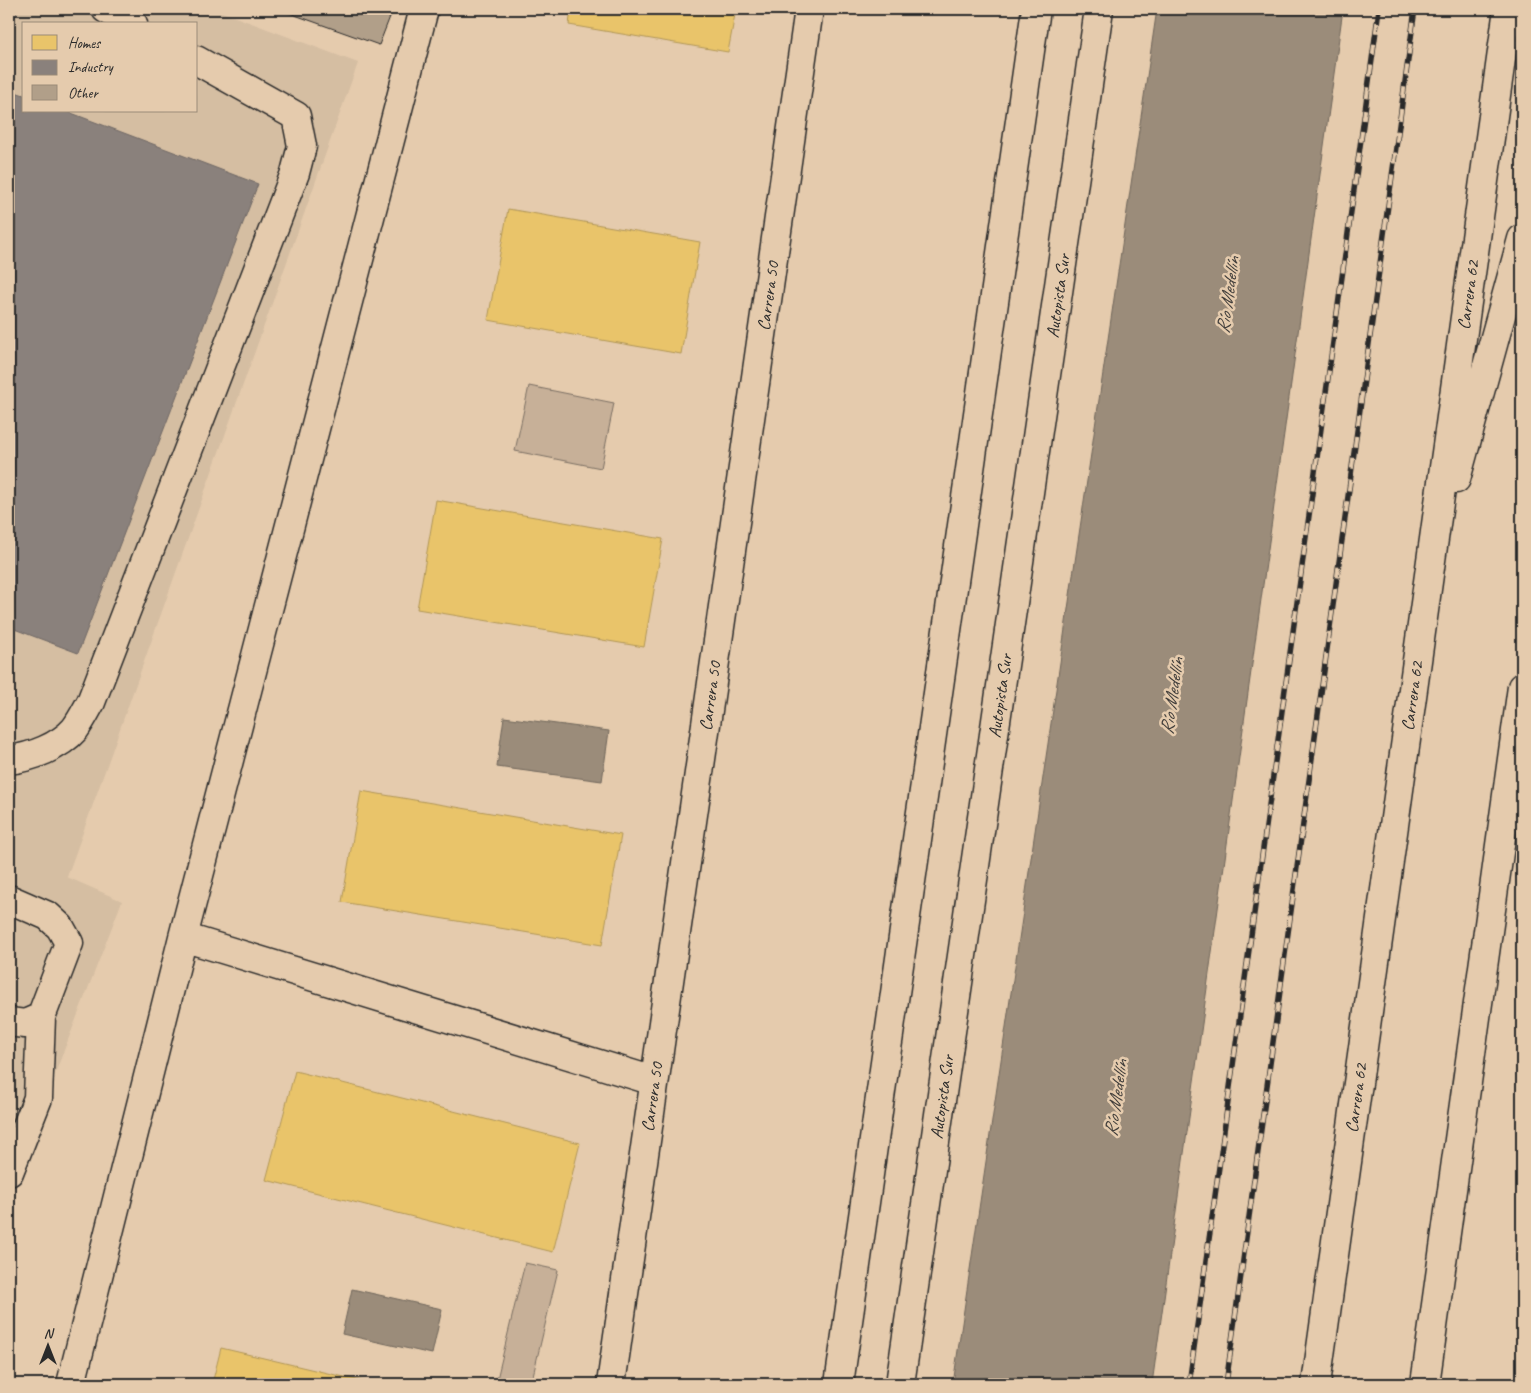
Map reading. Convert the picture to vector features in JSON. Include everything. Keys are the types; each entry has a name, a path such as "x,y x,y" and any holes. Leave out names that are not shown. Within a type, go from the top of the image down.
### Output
{"main road":[{"path":"106,9 129,22"},
{"path":"71,1384 183,937 424,9"},
{"name":"Carrera 50","path":"611,1384 810,9"},
{"path":"839,1384 1036,9"},
{"name":"Autopista Sur","path":"900,1384 1099,9"},
{"name":"Carrera 62","path":"1316,1384 1508,9"},
{"path":"9,760 27,757 54,746 75,729 91,702 295,173 302,146 296,116 198,61"},
{"path":"1426,589 1522,239"},
{"path":"1425,1384 1522,687"},
{"path":"9,899 48,916 60,927 69,943 41,1016 38,1098 9,1172"},
{"path":"183,937 654,1081"},
{"path":"9,1022 25,1024 41,1016"}],"shaded area":[{"path":"9,9 214,9 358,63 67,877 122,901 9,1192"},
{"path":"529,386 614,403 601,468 515,451"},
{"path":"525,1263 558,1270 531,1384 519,1384 497,1379"}],"water":[{"name":"Río Medellín","path":"1157,9 1343,9 1152,1384 953,1384"},
{"path":"504,717 609,731 602,781 497,767"},
{"path":"352,1289 442,1309 432,1354 342,1334"}],"building: Homes":[{"path":"571,9 736,9 728,52 569,25"},
{"path":"508,209 700,242 681,354 488,320"},
{"path":"436,500 663,539 644,647 417,609"},
{"path":"361,791 621,835 602,945 342,902"},
{"path":"295,1071 580,1143 553,1252 266,1180"},
{"path":"221,1348 374,1384 212,1384"}],"building: Industry":[{"path":"9,9 17,9 9,30"},
{"path":"9,90 22,94 22,112 69,112 258,184 78,653 9,627"}],"building: Other":[{"path":"278,9 393,9 379,45"}],"railway":[{"path":"1189,1384 1379,9"},
{"path":"1226,1384 1415,9"}]}
